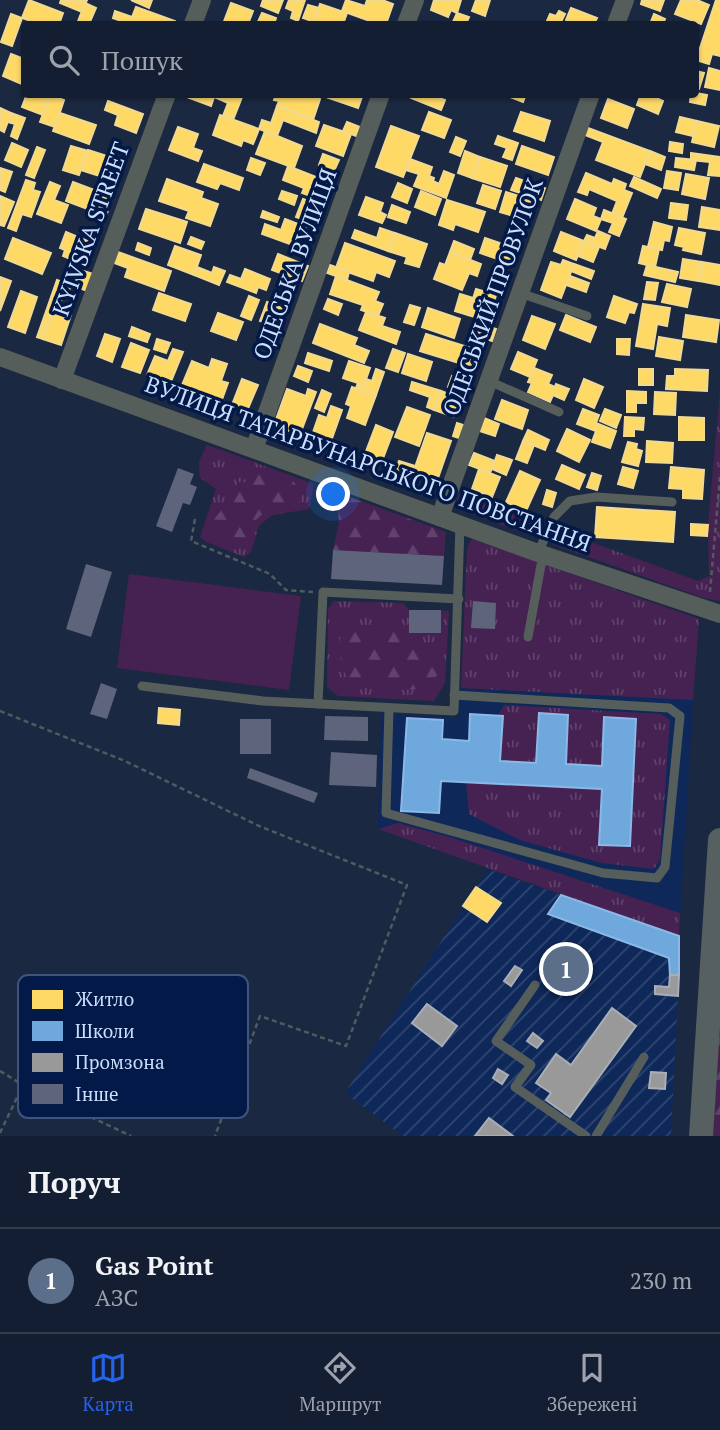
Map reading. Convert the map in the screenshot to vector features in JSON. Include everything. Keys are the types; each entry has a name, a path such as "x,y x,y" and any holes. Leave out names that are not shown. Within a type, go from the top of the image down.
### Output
{"street":[{"path":"194,21 202,0"},
{"path":"407,21 415,0"},
{"path":"617,21 625,0"},
{"name":"KYIVSKA STREET","path":"62,380 166,98"},
{"name":"ОДЕСЬКА ВУЛИЦЯ","path":"254,449 380,98"},
{"name":"ОДЕСЬКИЙ ПРОВУЛОК","path":"440,517 590,98"},
{"name":"ВУЛИЦЯ ТАТАРБУНАРСЬКОГО ПОВСТАННЯ","path":"0,357 542,555 713,612"},
{"path":"701,1136 720,840"}],"lane":[{"path":"520,293 587,316"},
{"path":"489,381 559,412"},
{"path":"528,637 542,555 554,517 570,501 596,497 672,502"},
{"path":"142,686 263,701 454,711 460,524"},
{"path":"318,704 323,592 459,599"},
{"path":"389,709 386,813 603,873 657,878 665,867 680,716 669,708 454,695"},
{"path":"535,985 496,1041 531,1065 515,1087 586,1136"},
{"path":"596,1136 645,1057"}],"path":[{"path":"713,612 712,580 720,476"},
{"path":"195,519 191,541 270,574 286,590 323,592"},
{"path":"0,711 125,761 259,826 407,885 346,1046 260,1016 248,1048"},
{"path":"0,1071 18,1081"},
{"path":"0,1133 18,1095"},
{"path":"94,1118 131,1136"},
{"path":"215,1136 222,1118"}],"shaded area":[{"path":"461,688 693,700 679,936 378,829 381,714 459,717"},
{"path":"487,869 679,936 671,1136 403,1136 345,1093"}],"green space":[{"path":"720,393 720,601 704,598 552,544 555,529 698,581 709,576 708,525"},
{"path":"207,445 314,484 309,509 273,515 259,525 251,552 244,557 206,542 200,537 216,489 200,478 199,462"},
{"path":"275,470 292,479 302,495 297,506 276,509 261,515 251,528 245,548 236,549 210,538 209,523 226,506 231,492 239,482 249,482 254,476"},
{"path":"336,492 446,532 444,556 333,550 339,523"},
{"path":"459,494 543,525 538,534 528,535 458,508"},
{"path":"472,539 699,619 693,700 461,688 467,548"},
{"path":"129,574 301,596 289,690 117,668"},
{"path":"334,601 403,603 409,610 449,611 445,683 434,701 338,696 327,687 328,609"},
{"path":"397,618 403,628 403,641 442,651 439,674 420,689 387,691 370,681 350,683 341,666 340,635 353,625 377,631"},
{"path":"504,705 661,714 670,720 660,860 654,869 601,863 520,840 469,814 466,783 602,789 599,844 629,846 636,719 604,718 602,766 566,764 568,715 540,713 536,763 500,761 503,716 498,715"},
{"path":"398,823 449,837 680,913 679,936 378,829"},
{"path":"720,913 720,1136 709,1136"}],"building: Житло":[{"path":"29,0 63,13 60,21 30,21 22,18"},
{"path":"61,0 87,0 82,12 60,3"},
{"path":"131,0 152,0 149,8"},
{"path":"263,0 283,0 278,13 261,6"},
{"path":"289,0 305,0 298,21 291,18 293,11 286,8"},
{"path":"346,0 365,6 367,0 382,0 393,4 387,21 370,21 342,11"},
{"path":"434,0 461,0 457,13 451,10 448,17 431,10"},
{"path":"476,0 490,0 485,16 472,11"},
{"path":"642,0 664,0 660,11 641,4"},
{"path":"681,0 697,0 709,5 701,24 675,14"},
{"path":"716,0 720,0 720,56 712,54 709,64 699,61 699,51"},
{"path":"85,3 96,8 90,21 78,21"},
{"path":"231,3 253,11 249,21 224,21"},
{"path":"320,4 347,13 344,21 314,21"},
{"path":"308,5 319,8 314,21 303,18"},
{"path":"136,7 175,21 122,21 113,18 115,11 132,17"},
{"path":"571,8 597,18 596,21 566,20"},
{"path":"559,11 565,14 562,21 547,21 550,14 556,16"},
{"path":"262,13 276,18 275,21 258,21"},
{"path":"457,13 469,17 467,21 453,21"},
{"path":"11,14 22,18 12,46 1,42"},
{"path":"654,14 665,19 664,21 651,21"},
{"path":"11,54 21,58 21,84 3,76"},
{"path":"709,68 720,71 720,90 705,87"},
{"path":"699,72 704,73 699,89"},
{"path":"699,94 707,95 705,105 690,102 690,98 699,98"},
{"path":"25,98 49,98 43,115 22,107"},
{"path":"49,98 64,100 55,127 40,122"},
{"path":"190,98 214,98 211,106"},
{"path":"242,98 233,120 223,116 228,103 219,99"},
{"path":"329,98 362,98 358,108"},
{"path":"411,98 445,100 441,110"},
{"path":"640,98 656,98 663,101 658,114 637,105"},
{"path":"320,99 313,120 277,106 279,101 274,100"},
{"path":"608,99 634,109 627,128 601,118"},
{"path":"108,101 143,114 136,133 115,125 118,115 105,110"},
{"path":"277,106 319,122 316,133 283,120 277,136 259,129 262,120 271,123"},
{"path":"0,108 11,113 4,132 0,130"},
{"path":"429,112 451,120 444,138 422,130"},
{"path":"521,112 550,121 544,141 514,131"},
{"path":"11,113 25,118 17,139 11,136 15,124 8,122"},
{"path":"60,113 96,125 89,144 53,131"},
{"path":"220,115 259,129 253,144 243,140 241,146 213,135"},
{"path":"680,117 697,121 693,136 676,132"},
{"path":"697,121 719,126 714,147 692,142"},
{"path":"347,122 360,127 356,136 343,131"},
{"path":"324,125 351,134 343,156 316,146"},
{"path":"391,126 419,136 403,177 376,167"},
{"path":"178,127 198,134 193,148 202,151 198,161 169,150"},
{"path":"588,128 650,151 640,177 596,160 603,142 585,135"},
{"path":"265,131 302,146 294,168 256,154"},
{"path":"498,136 518,143 512,160 503,157 507,148 495,144"},
{"path":"456,137 466,141 460,156 450,152"},
{"path":"670,142 683,144 682,153 669,151"},
{"path":"12,143 28,150 21,167 5,160"},
{"path":"71,146 88,151 79,175 63,170"},
{"path":"522,146 554,157 548,175 516,164"},
{"path":"37,147 45,150 34,178 26,175"},
{"path":"88,150 116,159 109,179 81,170"},
{"path":"465,151 480,157 472,178 458,173"},
{"path":"650,151 665,157 661,170 645,164"},
{"path":"691,153 720,157 720,176 708,175 710,162 691,160"},
{"path":"323,154 339,160 334,171 319,165"},
{"path":"480,157 507,166 500,187 472,178"},
{"path":"251,158 265,163 260,175 247,170"},
{"path":"676,158 696,160 694,170 675,167"},
{"path":"410,159 432,167 429,176 439,184 444,171 454,175 446,198 414,186 419,174 406,170"},
{"path":"204,164 243,178 239,190 220,183 217,189 197,182"},
{"path":"288,166 334,184 327,202 302,193 304,188 283,180"},
{"path":"0,168 12,172 5,192 0,190"},
{"path":"667,171 681,173 678,190 664,188"},
{"path":"586,173 612,184 614,179 626,184 624,190 632,193 622,218 612,214 617,201 589,189 587,195 578,192"},
{"path":"686,174 709,178 705,199 682,194"},
{"path":"634,177 661,189 657,198 630,186"},
{"path":"516,178 545,188 541,200 511,190"},
{"path":"167,179 203,192 201,198 218,204 210,226 186,218 189,211 159,201"},
{"path":"26,180 35,183 33,190 40,192 31,217 22,214 16,231 8,228"},
{"path":"50,182 60,186 54,200 68,205 61,223 37,214"},
{"path":"73,182 113,197 106,216 66,201"},
{"path":"398,183 412,189 407,203 392,197"},
{"path":"483,185 501,191 495,209 477,203"},
{"path":"282,191 297,196 294,205 279,199"},
{"path":"421,191 441,199 435,215 415,207"},
{"path":"506,192 531,200 527,215 519,213 517,217 500,212"},
{"path":"0,196 14,202 4,226 0,225"},
{"path":"366,197 383,203 380,212 386,215 382,223 359,215"},
{"path":"303,199 325,207 319,226 296,217"},
{"path":"575,199 596,208 593,216 601,219 596,231 567,219"},
{"path":"447,200 485,212 478,232 455,224 453,230 439,225"},
{"path":"671,203 688,205 686,220 669,218"},
{"path":"392,205 410,212 406,223 388,217"},
{"path":"702,207 720,210 720,230 699,227"},
{"path":"146,209 187,222 180,243 139,229"},
{"path":"604,210 626,219 619,236 609,232 613,223 601,219"},
{"path":"263,211 279,217 277,222 261,217"},
{"path":"285,219 306,227 298,247 262,234 265,224 281,230"},
{"path":"654,222 672,227 669,241 664,240 662,250 648,247"},
{"path":"380,228 395,233 388,251 352,238 355,230 377,238"},
{"path":"679,228 705,233 701,254 683,250 684,247 675,245"},
{"path":"598,231 610,236 605,249 584,241 587,235 595,238"},
{"path":"66,232 95,244 89,260 85,258 82,264 63,256 65,250 60,248"},
{"path":"561,232 584,241 576,260 554,251"},
{"path":"395,233 427,244 419,267 405,263 407,257 388,251"},
{"path":"191,237 204,242 201,249 188,244"},
{"path":"13,238 51,253 42,274 5,259"},
{"path":"485,238 517,249 512,264 480,253"},
{"path":"454,241 474,249 470,260 450,252"},
{"path":"584,241 599,247 593,262 578,256"},
{"path":"138,243 151,248 149,255 136,250"},
{"path":"345,243 395,261 389,277 376,272 373,281 336,268"},
{"path":"175,246 201,255 194,275 168,265"},
{"path":"643,246 659,249 655,267 639,263"},
{"path":"118,252 171,271 164,291 125,277 128,268 114,263"},
{"path":"450,252 481,264 477,276 469,273 462,290 434,279 440,263 445,265"},
{"path":"278,254 308,266 302,281 272,270"},
{"path":"683,259 702,262 699,281 680,278"},
{"path":"563,260 574,264 561,298 541,290 551,262 561,265"},
{"path":"702,262 720,265 720,285 699,281"},
{"path":"574,264 594,271 591,279 571,271"},
{"path":"330,265 349,272 347,280 327,273"},
{"path":"647,265 678,272 675,282 644,275"},
{"path":"197,267 212,273 214,267 225,271 219,285 194,275"},
{"path":"245,269 270,279 266,290 258,287 256,293 227,282 230,275 241,279"},
{"path":"80,270 93,274 87,291 74,286"},
{"path":"336,276 379,292 375,301 383,304 378,316 361,310 363,305 330,294"},
{"path":"570,276 589,283 586,292 566,285"},
{"path":"0,277 11,281 0,311"},
{"path":"57,280 71,285 68,293 64,292 58,311 53,309 43,339 37,337"},
{"path":"647,282 658,283 655,300 644,299"},
{"path":"667,284 691,289 687,307 662,302"},
{"path":"476,289 496,295 489,321 468,315"},
{"path":"21,291 37,297 25,333 8,327"},
{"path":"159,293 191,304 185,321 153,310"},
{"path":"460,294 473,298 468,315 455,311"},
{"path":"249,296 259,300 251,320 241,316"},
{"path":"614,296 637,304 634,313 629,312 625,323 607,317"},
{"path":"328,299 342,304 338,315 324,309"},
{"path":"267,302 286,310 279,328 260,321"},
{"path":"643,304 670,308 667,326 657,324 653,349 636,346"},
{"path":"410,305 420,308 414,325 404,322"},
{"path":"428,308 460,319 454,338 422,327"},
{"path":"53,309 71,315 61,345 43,339"},
{"path":"366,312 385,318 382,326 400,332 396,344 359,330"},
{"path":"218,313 243,322 236,340 211,331"},
{"path":"566,315 596,327 590,342 560,330"},
{"path":"686,315 719,320 716,342 683,337"},
{"path":"532,316 555,324 545,349 523,340"},
{"path":"320,324 357,338 354,345 369,351 364,363 313,343"},
{"path":"481,325 496,329 492,341 477,336"},
{"path":"132,327 150,334 147,342 129,336"},
{"path":"105,334 120,339 112,362 97,356"},
{"path":"426,334 477,350 472,367 420,351"},
{"path":"659,337 683,341 680,360 656,356"},
{"path":"157,339 170,343 166,353 154,349"},
{"path":"617,339 630,339 629,355 617,354"},
{"path":"131,343 149,350 140,373 122,367"},
{"path":"173,349 183,352 170,384 147,375 155,356 168,361"},
{"path":"393,349 405,353 398,372 386,368"},
{"path":"518,352 537,360 530,377 511,369"},
{"path":"308,353 332,361 329,371 305,363"},
{"path":"408,354 432,362 426,381 402,373"},
{"path":"212,359 227,364 221,381 228,383 220,405 180,390 192,361 209,368"},
{"path":"349,361 370,368 364,385 343,378"},
{"path":"298,366 312,371 308,382 294,376"},
{"path":"534,368 552,375 548,384 569,389 564,400 553,395 550,402 528,392 532,383 528,382"},
{"path":"376,369 384,372 376,395 356,388 358,383 364,385 366,379 372,381"},
{"path":"639,369 653,369 653,385 639,385"},
{"path":"675,369 708,370 707,391 666,389 667,376 675,376"},
{"path":"452,376 464,381 460,391 448,387"},
{"path":"242,379 258,385 247,411 232,405"},
{"path":"584,379 603,387 594,408 576,400"},
{"path":"412,382 441,391 434,410 427,407 430,397 410,390"},
{"path":"352,387 376,395 365,425 347,418 351,406 346,404"},
{"path":"287,389 306,396 308,389 316,392 297,442 289,440 292,432 274,425"},
{"path":"322,390 331,394 324,412 315,408"},
{"path":"441,391 460,398 454,417 434,410"},
{"path":"627,391 646,392 646,403 636,403 636,412 627,412"},
{"path":"655,392 676,393 675,415 654,414"},
{"path":"502,400 528,410 522,429 495,419"},
{"path":"331,406 342,410 330,444 311,438 319,415 327,418"},
{"path":"407,407 430,415 419,446 395,437"},
{"path":"583,409 599,415 596,423 616,431 610,448 592,442 596,431 577,424"},
{"path":"605,409 621,415 616,428 600,421"},
{"path":"625,417 644,418 643,430 634,429 634,436 624,436"},
{"path":"679,417 704,418 704,440 679,440"},
{"path":"484,418 499,424 495,436 480,431"},
{"path":"457,423 463,425 459,438 453,436"},
{"path":"376,425 393,432 382,461 365,454"},
{"path":"567,429 590,440 579,462 557,451"},
{"path":"528,430 549,440 545,450 523,441"},
{"path":"427,433 451,441 438,478 414,470"},
{"path":"523,441 534,445 527,463 516,459"},
{"path":"647,441 673,443 672,463 646,462"},
{"path":"628,442 637,444 636,449 642,451 638,466 622,462"},
{"path":"474,453 495,461 490,473 469,465"},
{"path":"497,455 512,460 506,475 492,469"},
{"path":"399,461 415,466 410,481 393,476"},
{"path":"562,465 585,475 579,489 556,479"},
{"path":"623,467 638,471 633,488 618,484"},
{"path":"671,467 704,470 702,499 683,498 683,489 669,488"},
{"path":"479,469 500,477 492,497 472,489"},
{"path":"520,471 540,480 526,511 506,502"},
{"path":"592,473 601,476 597,490 587,487"},
{"path":"547,490 556,493 552,507 543,504"},
{"path":"597,507 675,512 673,542 595,537"},
{"path":"691,524 708,525 707,536 691,535"},
{"path":"159,708 180,710 179,725 158,723"},
{"path":"476,887 501,903 487,922 463,906"}],"building: Школи":[{"path":"539,713 568,715 566,764 602,766 604,717 636,719 630,846 599,845 602,789 441,781 439,813 401,811 407,718 443,720 442,739 469,741 470,714 503,716 500,761 536,763"},
{"path":"561,895 679,936 679,975 670,975 669,958 548,914"}],"building: Промзона":[{"path":"515,966 522,970 511,986 504,981"},
{"path":"670,975 679,975 678,996 655,994 655,986 669,987"},
{"path":"427,1004 457,1026 442,1046 412,1023"},
{"path":"612,1008 636,1026 570,1117 546,1100 551,1093 536,1083 556,1054 571,1065"},
{"path":"533,1033 543,1041 537,1048 527,1041"},
{"path":"498,1069 508,1075 502,1084 493,1078"},
{"path":"651,1072 666,1073 665,1089 649,1088"},
{"path":"489,1118 513,1136 475,1136"}],"building: Інше":[{"path":"178,468 194,474 190,484 197,487 190,505 183,503 172,532 156,526"},
{"path":"333,550 444,556 442,585 331,579"},
{"path":"86,564 112,572 91,637 66,629"},
{"path":"473,601 496,603 495,629 471,628"},
{"path":"409,610 441,610 441,633 409,633"},
{"path":"101,683 117,689 107,719 90,714"},
{"path":"325,716 368,717 368,741 324,740"},
{"path":"240,719 271,719 271,754 240,754"},
{"path":"331,752 377,755 376,787 329,785"},
{"path":"250,768 318,793 314,803 247,778"}],"place":[{"name":"Gas Point","path":"566,969"}]}
